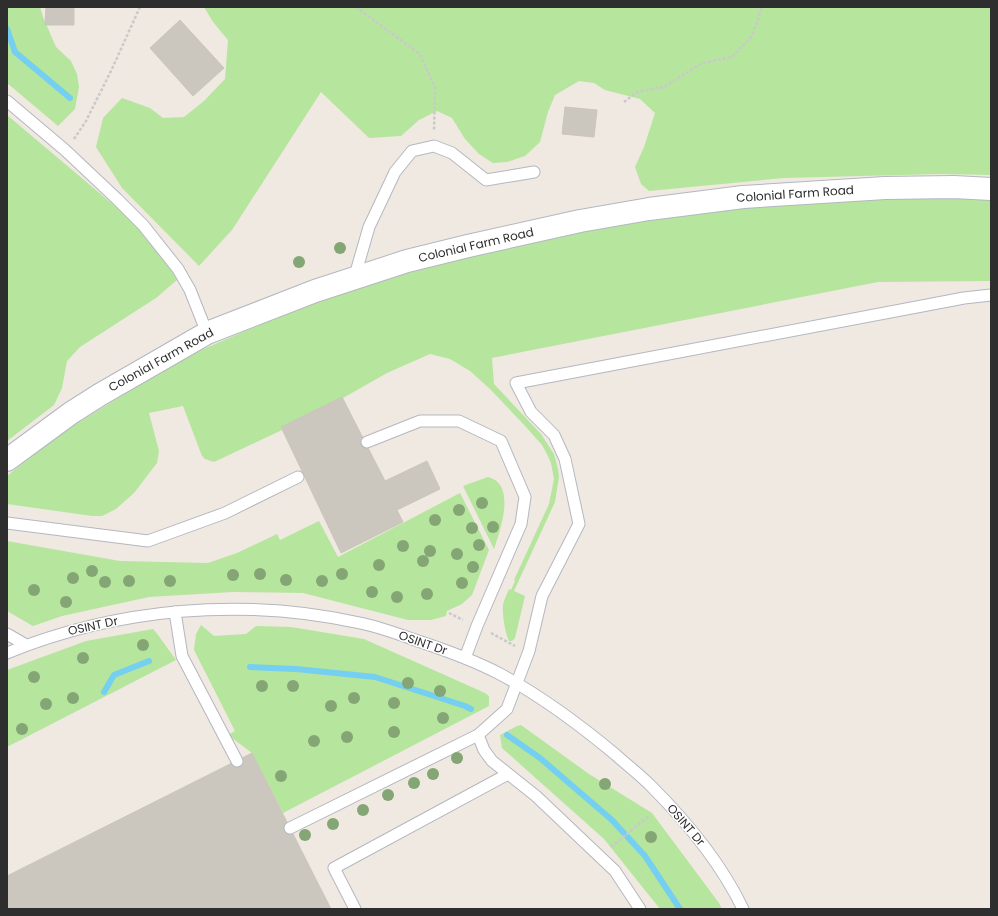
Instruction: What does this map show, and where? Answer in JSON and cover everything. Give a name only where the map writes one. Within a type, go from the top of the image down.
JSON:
[{"type":"street","name":"Colonial Farm Road","points":[[7,460],[71,413],[100,394],[207,333],[315,291],[407,262],[468,246],[580,221],[649,209],[759,196],[885,188],[991,188]]},
{"type":"lane","points":[[7,102],[65,150],[118,199],[143,225],[178,269],[190,290],[207,333]]},
{"type":"lane","points":[[354,279],[369,227],[395,172],[412,151],[434,146],[452,153],[486,180],[534,172]]},
{"type":"lane","points":[[290,828],[478,735],[507,709],[529,651],[542,596],[579,524],[565,459],[554,435],[531,412],[516,383],[964,298],[991,295]]},
{"type":"lane","points":[[367,442],[420,421],[460,420],[501,440],[525,497],[521,524],[477,626],[465,658]]},
{"type":"lane","points":[[7,523],[148,541],[225,513],[298,477]]},
{"type":"lane","name":"OSINT Dr","points":[[7,653],[54,635],[80,628],[156,613],[240,608],[274,610],[319,616],[360,623],[406,636],[480,664],[517,684],[546,702],[598,740],[651,785],[691,829],[722,872],[743,909]]},
{"type":"lane","points":[[175,612],[182,656],[236,761]]},
{"type":"lane","points":[[7,634],[26,646]]},
{"type":"lane","points":[[478,735],[484,750],[492,761],[536,796],[615,871],[640,909]]},
{"type":"lane","points":[[355,909],[334,868],[508,774]]},
{"type":"path","points":[[65,150],[76,137],[86,121],[140,7]]},
{"type":"path","points":[[356,7],[420,54],[435,88],[434,146]]},
{"type":"path","points":[[624,102],[637,92],[664,87],[702,63],[732,57],[752,36],[762,7]]},
{"type":"path","points":[[449,613],[465,621]]},
{"type":"path","points":[[490,633],[515,646]]},
{"type":"path","points":[[615,844],[650,816]]},
{"type":"green space","points":[[7,7],[40,7],[56,47],[71,61],[77,74],[79,87],[75,109],[58,126],[7,83]]},
{"type":"green space","points":[[204,7],[991,7],[991,175],[940,174],[784,178],[649,191],[641,184],[635,167],[644,147],[655,113],[640,99],[605,90],[594,83],[579,81],[555,95],[548,112],[540,142],[525,156],[507,162],[493,163],[479,154],[465,139],[452,118],[437,111],[419,120],[401,136],[369,138],[321,92],[232,230],[199,266],[122,188],[96,147],[103,118],[122,98],[150,108],[163,118],[184,117],[204,101],[225,79],[228,40],[213,22]]},
{"type":"green space","points":[[7,115],[135,223],[170,268],[177,280],[156,298],[80,347],[67,361],[62,388],[54,405],[7,441]]},
{"type":"green space","points":[[991,195],[991,281],[878,282],[492,358],[494,384],[541,434],[554,454],[559,477],[555,502],[514,591],[525,596],[515,638],[512,641],[509,641],[506,633],[503,618],[503,605],[549,504],[554,479],[551,463],[542,445],[490,389],[470,371],[450,359],[430,354],[387,373],[343,398],[342,397],[281,427],[282,430],[214,462],[205,459],[202,456],[183,406],[149,413],[159,451],[157,463],[134,493],[116,509],[102,516],[92,516],[7,504],[7,476],[60,434],[183,358],[316,300],[462,255],[578,231],[746,206],[873,199]]},
{"type":"green space","points":[[488,477],[497,481],[502,489],[504,498],[504,509],[500,531],[494,549],[463,486]]},
{"type":"green space","points":[[460,493],[489,550],[472,595],[462,604],[447,611],[446,616],[431,620],[408,620],[303,593],[232,592],[149,597],[62,616],[33,626],[7,611],[7,541],[120,561],[208,563],[237,553],[277,534],[280,540],[319,521],[338,557]]},
{"type":"green space","points":[[201,625],[214,636],[246,634],[256,626],[291,627],[364,639],[485,693],[489,696],[489,706],[283,813],[252,753],[228,735],[235,731],[194,650],[196,634]]},
{"type":"green space","points":[[153,629],[176,660],[7,747],[7,670],[86,641]]},
{"type":"green space","points":[[521,725],[589,774],[652,813],[722,909],[660,909],[604,839],[502,748],[500,735]]},
{"type":"building","points":[[46,7],[74,7],[74,25],[45,25]]},
{"type":"building","points":[[180,20],[224,68],[193,96],[150,48]]},
{"type":"building","points":[[565,107],[597,110],[594,137],[562,134]]},
{"type":"building","points":[[342,397],[385,481],[427,461],[440,489],[397,510],[403,522],[341,553],[281,427]]},
{"type":"building","points":[[252,753],[331,909],[7,909],[7,876]]},
{"type":"waterway","points":[[7,29],[15,52],[70,98]]},
{"type":"waterway","points":[[104,692],[114,675],[149,661]]},
{"type":"waterway","points":[[250,667],[296,669],[375,677],[471,709]]},
{"type":"waterway","points":[[507,735],[540,758],[612,820],[645,856],[680,909]]}]
